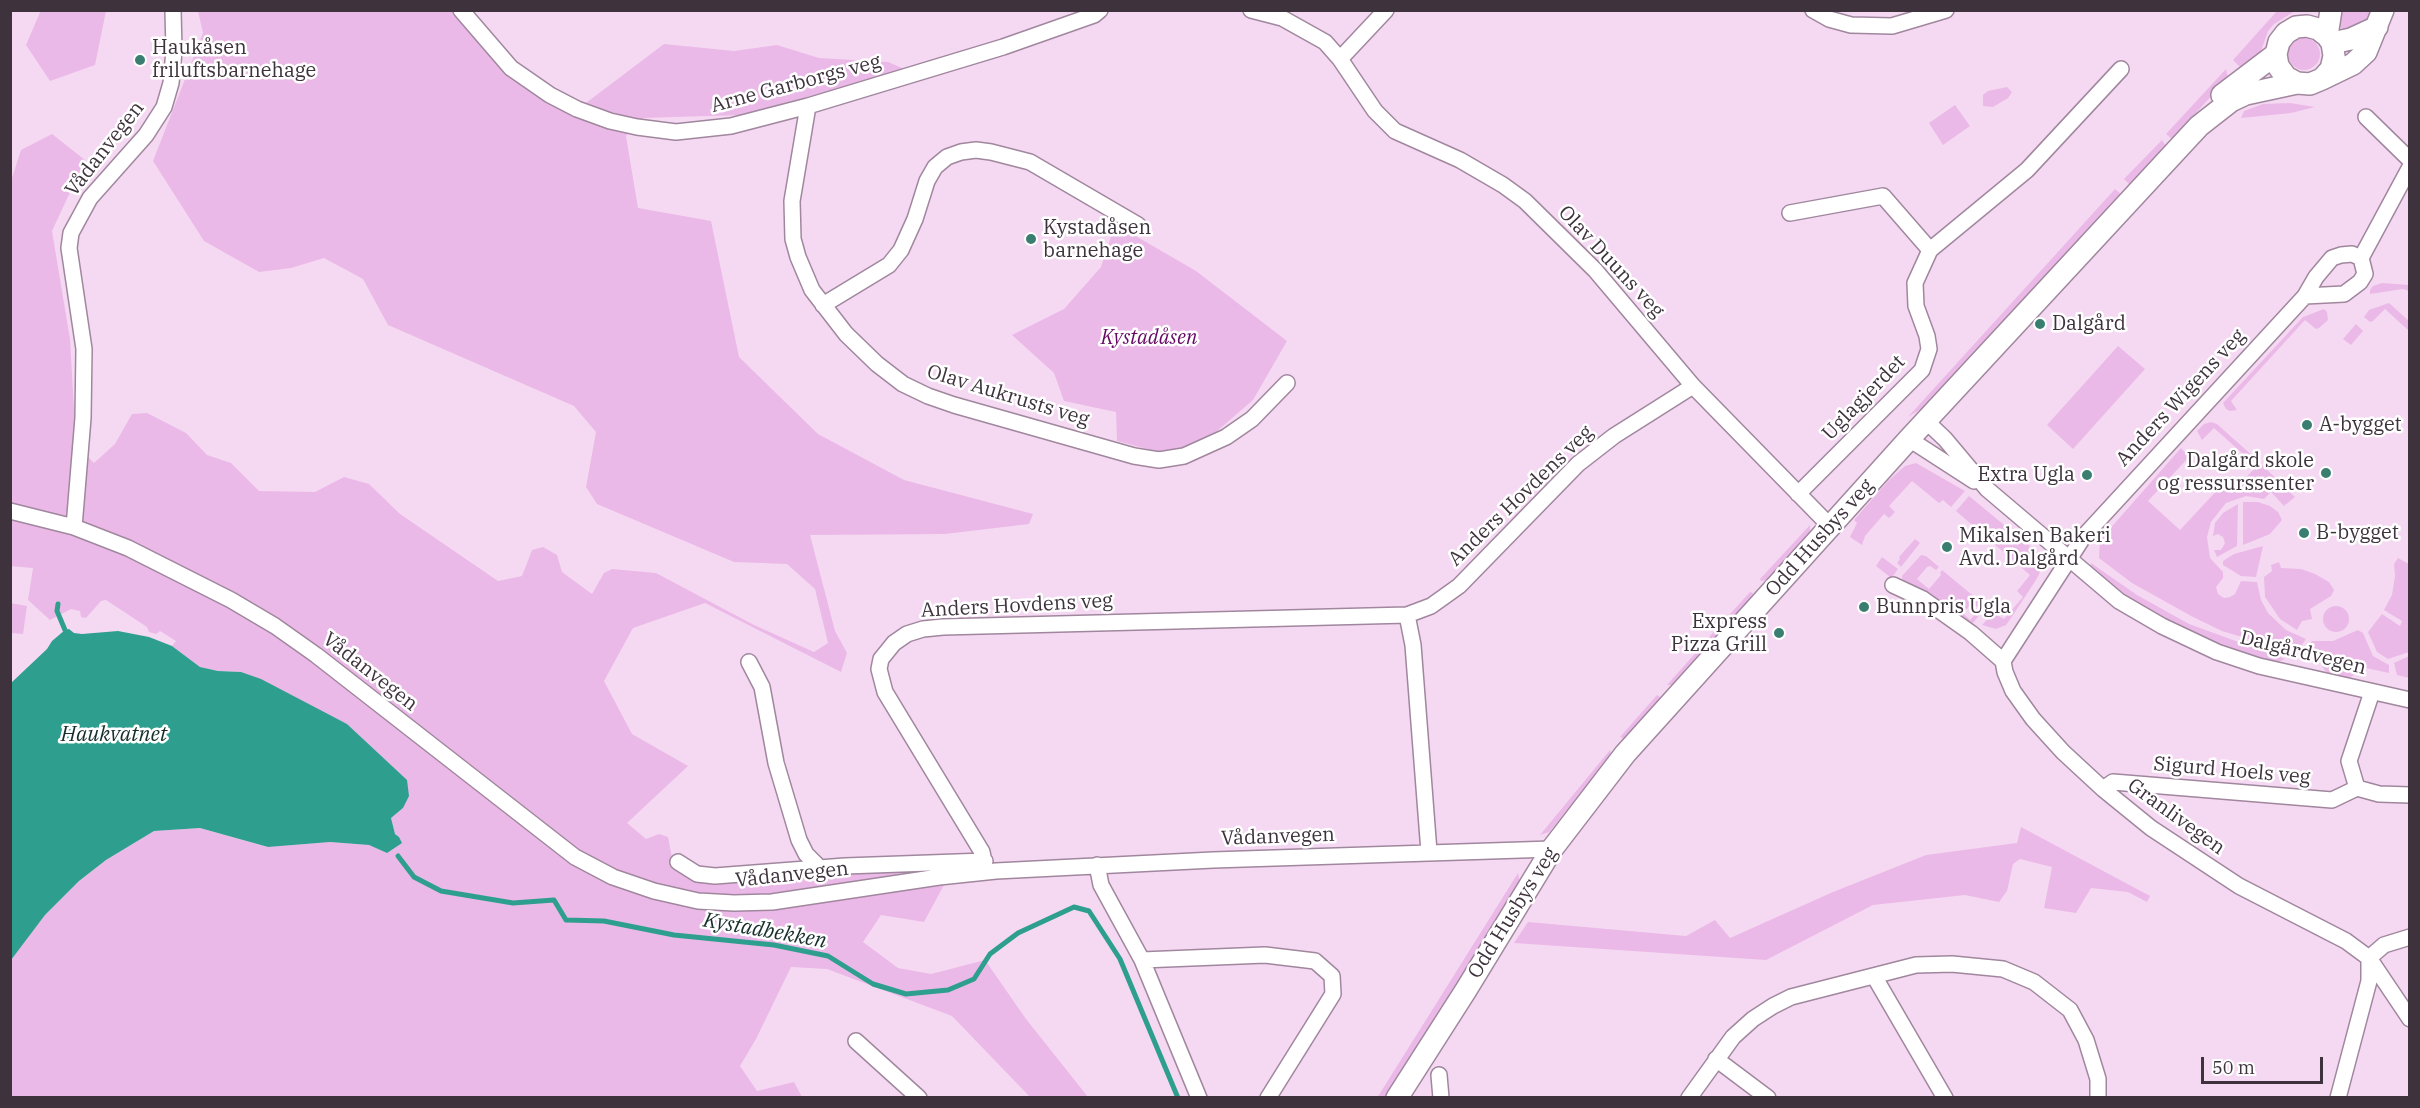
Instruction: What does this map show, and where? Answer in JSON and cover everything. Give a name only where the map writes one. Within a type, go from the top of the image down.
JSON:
[{"type":"street","name":"Vådanvegen","points":[[74,527],[83,418],[84,349],[69,248],[71,233],[90,198],[146,135],[164,107],[172,72],[173,10]]},
{"type":"street","name":"Arne Garborgs veg","points":[[461,10],[504,61],[524,78],[564,103],[610,121],[660,131],[730,126],[808,106],[1003,47],[1094,15],[1100,10]]},
{"type":"street","name":"Olav Duuns veg","points":[[1251,10],[1282,18],[1325,42],[1340,59],[1375,111],[1395,131],[1460,160],[1503,185],[1533,209],[1595,270],[1693,386],[1830,526]]},
{"type":"street","points":[[1340,59],[1386,10]]},
{"type":"street","points":[[1813,10],[1829,19],[1851,25],[1892,26],[1946,10]]},
{"type":"street","points":[[2322,79],[2331,69],[2334,56],[2329,40],[2331,10]]},
{"type":"street","points":[[2301,19],[2307,26],[2318,29],[2329,40],[2351,39],[2380,19],[2366,52],[2353,64],[2322,79],[2310,84],[2297,83],[2286,77],[2278,66],[2276,54],[2279,42],[2301,19]]},
{"type":"street","name":"Odd Husbys veg","points":[[2199,126],[2205,111],[2216,100],[2276,54]]},
{"type":"street","name":"Uglagjerdet","points":[[1798,494],[1922,370],[1929,349],[1927,336],[1916,306],[1915,283],[1930,250],[2027,170],[2121,69]]},
{"type":"street","name":"Odd Husbys veg","points":[[1397,1098],[1552,849],[1625,754],[1909,439],[2199,126],[2231,101],[2246,94],[2297,83]]},
{"type":"street","name":"Olav Aukrusts veg","points":[[808,106],[792,201],[793,239],[806,277],[823,305],[846,334],[877,364],[903,384],[928,396],[1134,456],[1159,460],[1184,456],[1226,437],[1252,418],[1287,383]]},
{"type":"street","points":[[2366,117],[2409,160]]},
{"type":"street","points":[[823,305],[889,265],[901,250],[915,219],[927,181],[935,167],[947,157],[961,152],[976,150],[991,152],[1030,162],[1138,225]]},
{"type":"street","points":[[2305,296],[2344,294],[2352,290],[2365,274],[2361,258],[2409,167]]},
{"type":"street","points":[[1790,213],[1883,196],[1930,250]]},
{"type":"street","name":"Anders Wigens veg","points":[[2068,558],[2084,536],[2157,455],[2305,296],[2316,277],[2332,258],[2352,254],[2361,258]]},
{"type":"street","name":"Anders Hovdens veg","points":[[985,866],[982,852],[885,692],[879,669],[881,659],[894,643],[907,634],[923,629],[943,627],[1407,615],[1431,606],[1459,586],[1578,464],[1605,443],[1693,386]]},
{"type":"street","name":"Dalgårdvegen","points":[[1926,421],[1945,439],[1987,489]]},
{"type":"street","name":"Dalgårdvegen","points":[[1909,439],[1987,489],[2119,601],[2162,626],[2217,652],[2259,666],[2409,700]]},
{"type":"street","name":"Vådanvegen","points":[[10,511],[74,527],[128,548],[231,600],[275,626],[575,857],[614,877],[654,891],[698,901],[772,902],[985,866]]},
{"type":"street","points":[[1893,585],[1923,599],[1971,633],[2003,661],[2068,558]]},
{"type":"street","points":[[1407,615],[1413,645],[1429,852]]},
{"type":"street","name":"Granlivegen","points":[[2003,661],[2013,691],[2033,719],[2063,752],[2103,789],[2151,828],[2239,886],[2346,941],[2369,958],[2409,1019]]},
{"type":"street","name":"Vådanvegen","points":[[749,662],[762,687],[776,763],[799,840],[806,854],[819,867]]},
{"type":"street","points":[[2373,692],[2349,761],[2357,788],[2379,794],[2409,795]]},
{"type":"street","name":"Sigurd Hoels veg","points":[[2103,789],[2113,782],[2332,800],[2357,788]]},
{"type":"street","name":"Vådanvegen","points":[[678,862],[697,874],[715,876],[819,867],[1097,865],[1552,849]]},
{"type":"street","points":[[1097,865],[1101,885],[1142,960],[1199,1098]]},
{"type":"street","points":[[2338,1098],[2369,981],[2369,958],[2384,945],[2409,937]]},
{"type":"street","points":[[1142,960],[1265,955],[1315,962],[1332,976],[1333,994],[1268,1098]]},
{"type":"street","points":[[1689,1098],[1739,1031],[1773,1006],[1791,997],[1916,965],[1952,964],[2003,969],[2034,982],[2070,1010],[2086,1040],[2098,1079],[2098,1098]]},
{"type":"street","points":[[1874,976],[1945,1098]]},
{"type":"street","points":[[856,1041],[919,1098]]},
{"type":"street","points":[[1716,1059],[1768,1098]]},
{"type":"street","points":[[1439,1075],[1441,1098]]},
{"type":"green space","points":[[41,10],[106,11],[95,65],[50,81],[26,45]]},
{"type":"green space","points":[[198,11],[454,11],[504,73],[570,115],[664,44],[734,51],[777,45],[819,58],[888,62],[907,70],[741,115],[643,118],[626,136],[638,208],[711,221],[739,357],[818,434],[904,480],[1033,514],[1029,524],[945,534],[810,535],[835,631],[847,653],[841,672],[705,603],[633,628],[604,681],[632,734],[688,766],[627,823],[646,839],[659,834],[668,837],[672,858],[704,881],[948,865],[944,885],[924,922],[881,915],[863,942],[898,968],[931,974],[985,960],[1026,1019],[1088,1097],[1030,1097],[952,1016],[827,969],[791,967],[756,1039],[740,1066],[757,1091],[794,1082],[802,1097],[11,1097],[10,960],[45,915],[79,881],[106,860],[154,831],[200,828],[267,847],[330,842],[369,845],[387,853],[399,837],[395,834],[391,818],[403,808],[407,781],[347,724],[241,672],[200,667],[172,646],[176,641],[160,631],[156,634],[149,632],[147,627],[106,600],[101,601],[86,618],[81,617],[80,611],[71,609],[50,620],[28,600],[33,568],[10,566],[10,184],[21,150],[52,134],[85,160],[52,231],[70,339],[76,445],[94,463],[115,444],[132,414],[147,413],[186,433],[207,455],[231,463],[259,491],[315,492],[344,477],[369,484],[400,514],[498,581],[522,576],[532,550],[543,547],[557,555],[562,572],[592,594],[604,573],[612,569],[656,573],[754,625],[814,652],[828,643],[815,589],[787,564],[734,562],[597,504],[586,487],[596,432],[574,406],[388,325],[363,279],[324,258],[291,268],[259,272],[204,241],[153,161],[203,33]]},
{"type":"green space","points":[[2277,11],[2295,11],[2274,24],[2268,31],[2259,57],[2244,68],[2239,66],[2233,60]]},
{"type":"green space","points":[[2338,11],[2374,11],[2359,28],[2344,30],[2338,25]]},
{"type":"green space","points":[[2304,38],[2315,43],[2320,54],[2315,65],[2304,70],[2293,65],[2288,54],[2293,43]]},
{"type":"green space","points":[[2226,69],[2228,78],[2172,139],[2166,134]]},
{"type":"green space","points":[[2007,87],[2012,92],[2008,98],[1993,107],[1983,106],[1983,95],[1988,91]]},
{"type":"green space","points":[[2290,103],[2315,107],[2291,113],[2241,118],[2244,111],[2263,104]]},
{"type":"green space","points":[[1955,105],[1970,126],[1943,145],[1929,123]]},
{"type":"green space","points":[[2162,140],[2166,146],[2130,185],[2124,179]]},
{"type":"green space","points":[[2115,189],[2122,195],[1929,404],[1908,417]]},
{"type":"green space","name":"Kystadåsen","points":[[1115,224],[1196,271],[1287,341],[1253,400],[1202,444],[1159,452],[1117,441],[1116,412],[1064,401],[1054,373],[1012,335],[1064,309],[1101,267]]},
{"type":"green space","points":[[2382,283],[2409,285],[2409,291],[2403,289],[2370,294],[2373,286]]},
{"type":"green space","points":[[2389,303],[2409,321],[2409,331],[2385,309],[2373,321],[2370,322],[2364,317],[2369,310]]},
{"type":"green space","points":[[2324,309],[2328,320],[2316,329],[2305,320],[2231,401],[2237,410],[2226,409],[2223,403],[2303,317]]},
{"type":"green space","points":[[2356,324],[2363,331],[2351,345],[2343,339]]},
{"type":"green space","points":[[2118,346],[2145,369],[2073,449],[2047,425]]},
{"type":"green space","points":[[2211,422],[2217,424],[2255,458],[2252,462],[2214,428],[2202,440],[2197,431],[2204,424]]},
{"type":"green space","points":[[2181,448],[2189,457],[2148,501],[2180,530],[2222,485],[2231,493],[2260,463],[2295,497],[2284,506],[2271,492],[2264,499],[2246,496],[2226,503],[2211,522],[2207,537],[2210,558],[2223,572],[2223,578],[2216,587],[2218,594],[2224,598],[2230,597],[2235,594],[2241,581],[2257,582],[2261,600],[2268,613],[2286,630],[2306,639],[2296,653],[2222,631],[2132,583],[2099,558],[2100,540]]},
{"type":"green space","points":[[1916,463],[1965,491],[1951,507],[1943,500],[1939,503],[1912,481],[1889,506],[1895,512],[1889,518],[1884,514],[1865,536],[1862,545],[1850,537],[1857,523],[1854,520],[1889,480],[1905,466]]},
{"type":"green space","points":[[1969,496],[2037,552],[2042,562],[2042,568],[2036,580],[2011,618],[2006,625],[1996,629],[1982,625],[1993,613],[2004,619],[2023,597],[2017,591],[2030,575],[1956,511]]},
{"type":"green space","points":[[2243,502],[2258,502],[2270,506],[2278,512],[2282,520],[2270,534],[2243,545]]},
{"type":"green space","points":[[2238,504],[2237,546],[2217,557],[2214,550],[2221,550],[2225,543],[2223,537],[2218,534],[2213,536],[2215,523],[2223,513]]},
{"type":"green space","points":[[1810,525],[1810,534],[1768,580],[1761,581],[1760,579]]},
{"type":"green space","points":[[1915,539],[1920,543],[1901,567],[1897,563],[1899,557]]},
{"type":"green space","points":[[2263,546],[2256,577],[2241,576],[2223,565],[2223,561],[2234,554]]},
{"type":"green space","points":[[1921,555],[1926,556],[1939,567],[1936,570],[1930,566],[1927,567],[1917,579],[1929,589],[1941,575],[1942,570],[1983,604],[1983,611],[1972,603],[1963,613],[1970,620],[1977,612],[1980,614],[1974,622],[1970,624],[1902,579],[1902,576]]},
{"type":"green space","points":[[1882,557],[1898,569],[1893,576],[1890,577],[1876,566]]},
{"type":"green space","points":[[2398,558],[2409,564],[2409,652],[2388,659],[2377,652],[2368,632],[2382,614],[2400,626],[2402,621],[2384,610],[2392,595],[2394,564]]},
{"type":"green space","points":[[2279,562],[2281,568],[2301,569],[2315,574],[2329,582],[2334,590],[2331,596],[2310,609],[2312,619],[2302,621],[2297,630],[2280,619],[2265,597],[2264,577],[2272,571],[2271,565]]},
{"type":"green space","points":[[2091,563],[2137,595],[2189,624],[2285,659],[2276,663],[2253,657],[2176,626],[2128,600],[2091,569]]},
{"type":"green space","points":[[1750,592],[1753,593],[1749,601],[1716,638],[1711,640],[1709,637]]},
{"type":"green space","points":[[10,603],[27,606],[23,634],[11,633]]},
{"type":"green space","points":[[2336,606],[2345,610],[2349,619],[2345,628],[2336,632],[2327,628],[2323,619],[2327,610]]},
{"type":"green space","points":[[2358,630],[2363,633],[2373,656],[2389,665],[2389,673],[2302,654],[2312,641],[2333,641]]},
{"type":"green space","points":[[1699,649],[1702,649],[1702,653],[1673,685],[1667,685]]},
{"type":"green space","points":[[2409,656],[2409,678],[2397,675],[2394,663]]},
{"type":"green space","points":[[2322,666],[2355,673],[2347,679],[2328,675]]},
{"type":"green space","points":[[1657,695],[1662,698],[1625,739],[1620,737]]},
{"type":"green space","points":[[1610,750],[1611,756],[1555,825],[1549,832],[1540,835]]},
{"type":"green space","points":[[2021,827],[2150,896],[2147,902],[2128,892],[2091,888],[2076,913],[2044,908],[2052,867],[2020,859],[2013,864],[2007,891],[1999,902],[1965,895],[1873,905],[1766,960],[1514,943],[1528,922],[1686,936],[1715,920],[1730,938],[1833,892],[1926,855],[2017,843]]},
{"type":"green space","points":[[1518,873],[1520,883],[1466,970],[1385,1097],[1377,1098]]},
{"type":"water","name":"Haukvatnet","points":[[69,629],[74,633],[82,634],[118,631],[149,637],[172,646],[200,667],[241,672],[261,679],[347,724],[407,780],[409,796],[403,808],[391,818],[395,834],[402,843],[387,853],[369,845],[330,842],[268,847],[200,828],[154,831],[106,860],[79,881],[45,915],[11,960],[11,683],[47,649],[52,641]]},
{"type":"waterway","points":[[58,604],[57,611],[65,630]]},
{"type":"waterway","name":"Kystadbekken","points":[[398,856],[414,877],[441,891],[513,903],[554,900],[566,920],[604,921],[674,935],[774,945],[828,956],[873,984],[906,994],[948,990],[974,979],[990,954],[1018,933],[1074,907],[1089,911],[1120,959],[1178,1098]]},
{"type":"place","name":"Haukåsen friluftsbarnehage","points":[[140,60]]},
{"type":"place","name":"Kystadåsen barnehage","points":[[1031,239]]},
{"type":"place","name":"Dalgård","points":[[2040,324]]},
{"type":"place","name":"A-bygget","points":[[2307,425]]},
{"type":"place","name":"Dalgård skole og ressurssenter","points":[[2326,473]]},
{"type":"place","name":"Extra Ugla","points":[[2087,475]]},
{"type":"place","name":"B-bygget","points":[[2304,533]]},
{"type":"place","name":"Mikalsen Bakeri Avd. Dalgård","points":[[1947,547]]},
{"type":"place","name":"Bunnpris Ugla","points":[[1864,607]]},
{"type":"place","name":"Express Pizza Grill","points":[[1779,633]]}]
